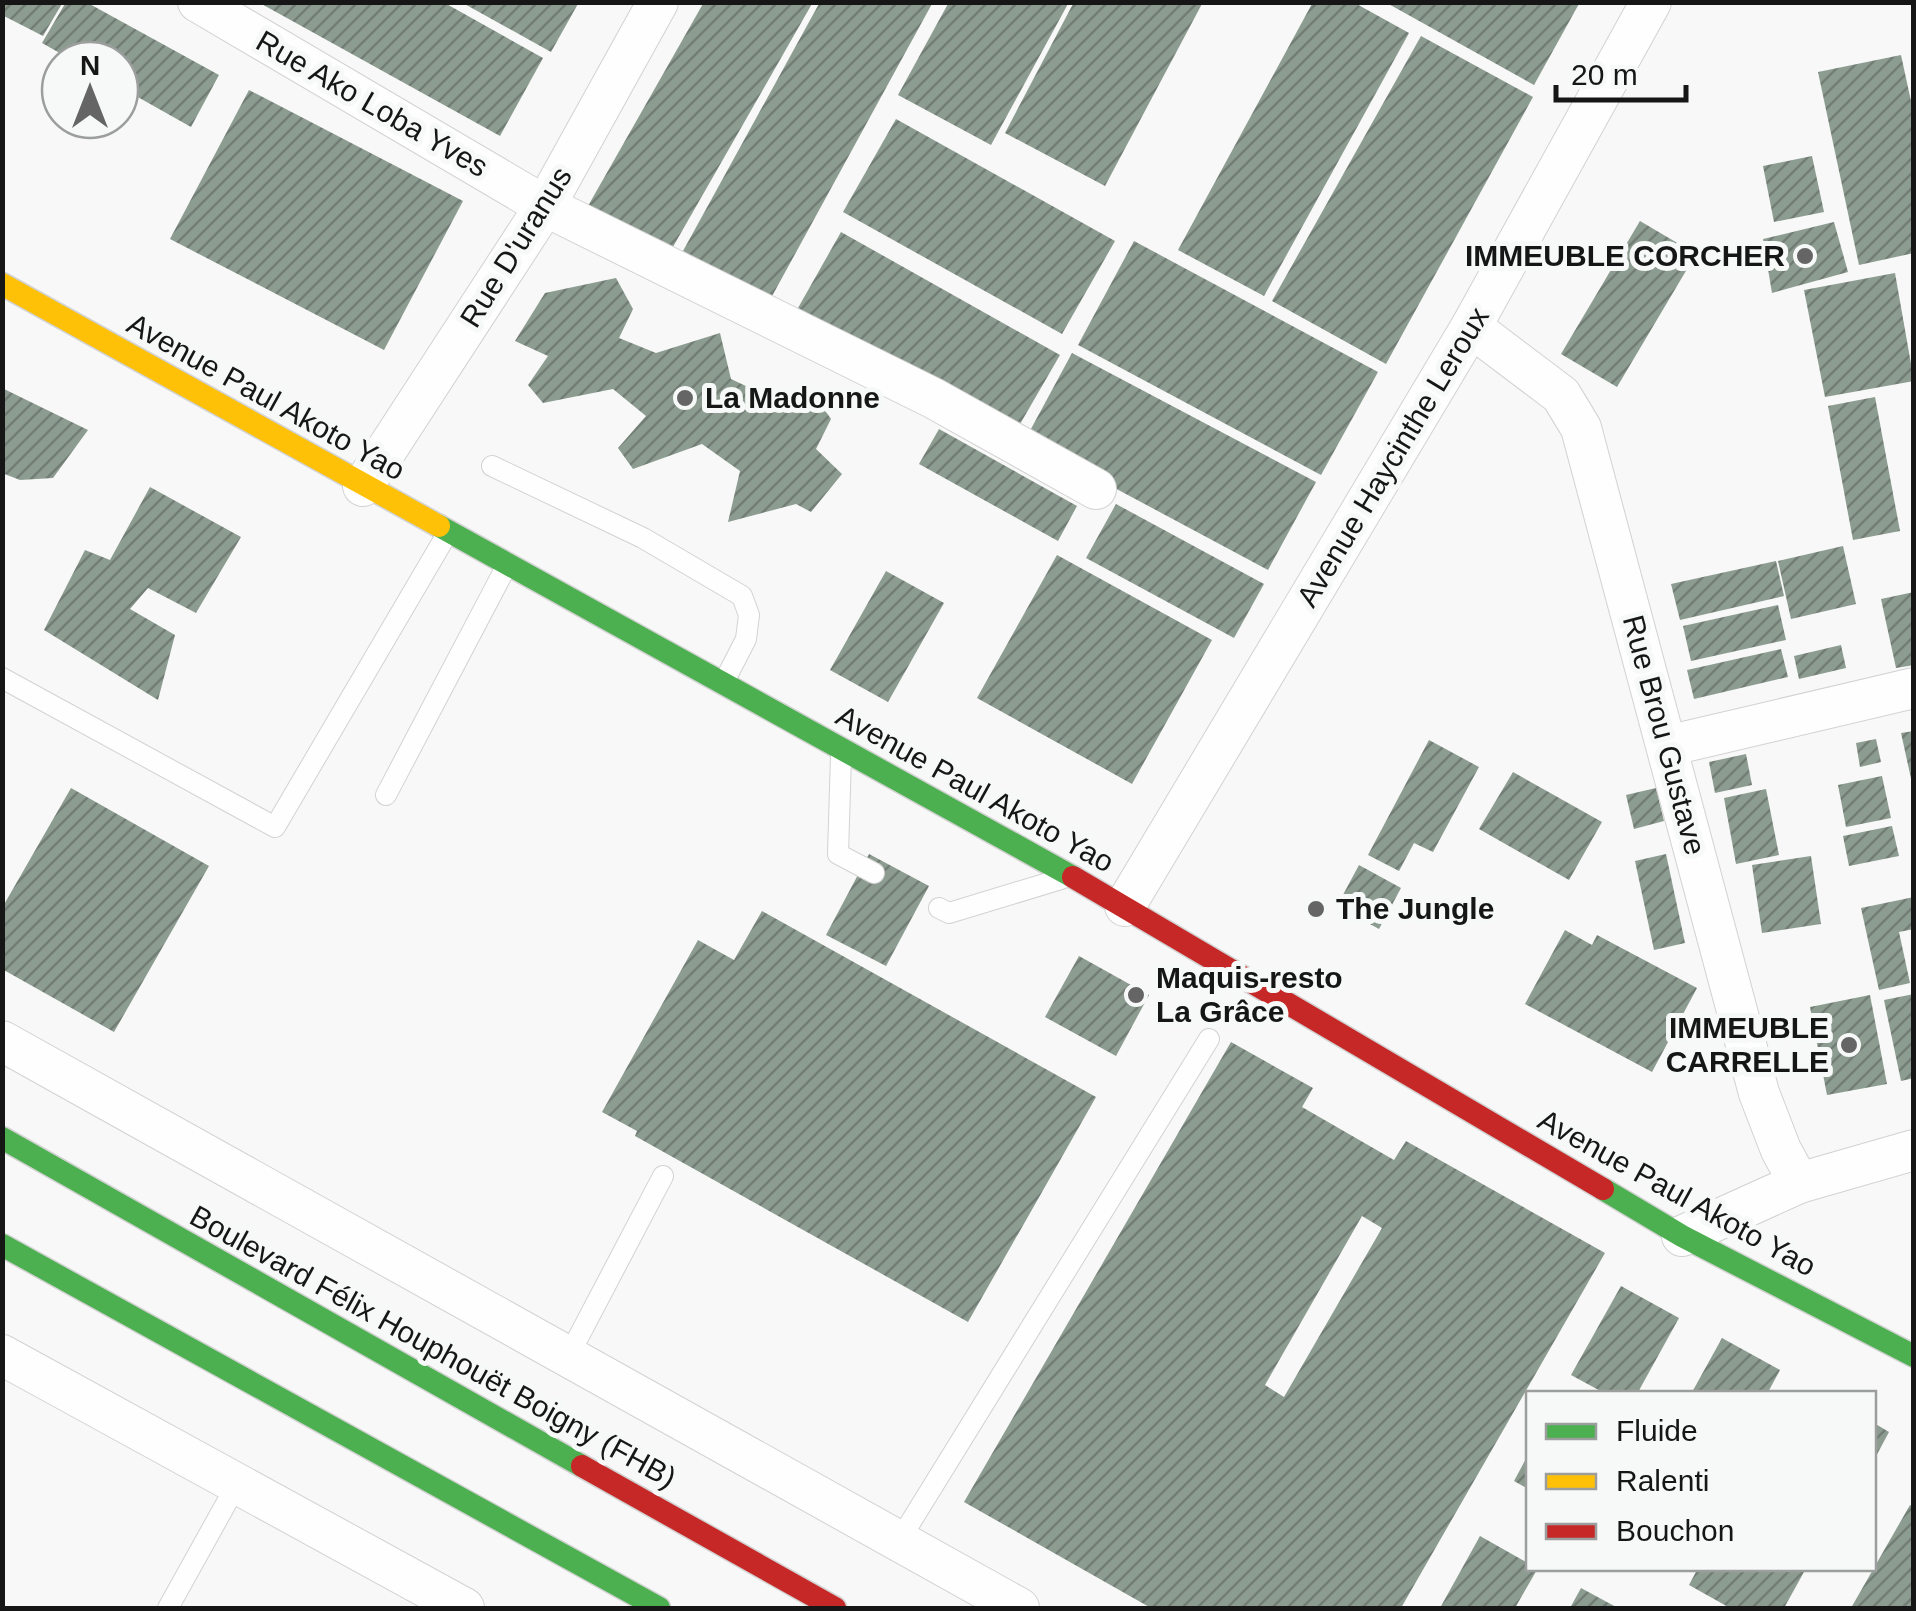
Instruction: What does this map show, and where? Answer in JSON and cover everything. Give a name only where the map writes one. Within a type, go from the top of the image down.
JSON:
[{"type":"main road","name":"Avenue Paul Akoto Yao","points":[[2,284],[1125,906],[1682,1236],[1914,1356]]},
{"type":"main road","name":"Boulevard Félix Houphouët Boigny (FHB)","points":[[2,1138],[835,1608]]},
{"type":"main road","points":[[2,1245],[658,1608]]},
{"type":"street","name":"Rue Ako Loba Yves","points":[[198,2],[545,206],[934,398],[1096,488]]},
{"type":"street","name":"Rue D'uranus","points":[[363,486],[545,206],[658,2]]},
{"type":"street","name":"Avenue Haycinthe Leroux","points":[[1125,906],[1472,327],[1652,2]]},
{"type":"street","name":"Rue Brou Gustave","points":[[1472,327],[1561,395],[1582,428],[1758,1093],[1798,1184]]},
{"type":"street","points":[[1667,746],[1914,688]]},
{"type":"street","points":[[2,1041],[1018,1608]]},
{"type":"street","points":[[1682,1236],[1798,1184],[1914,1150]]},
{"type":"street","points":[[2,1355],[464,1608]]},
{"type":"lane","points":[[492,466],[644,538],[742,596],[749,616],[746,639],[724,684]]},
{"type":"lane","points":[[2,678],[275,827],[448,532]]},
{"type":"lane","points":[[386,795],[508,564]]},
{"type":"lane","points":[[841,750],[838,854],[874,873]]},
{"type":"lane","points":[[939,908],[949,913],[1071,876]]},
{"type":"lane","points":[[899,1540],[1209,1039]]},
{"type":"lane","points":[[568,1357],[663,1176]]},
{"type":"lane","points":[[168,1608],[237,1484]]},
{"type":"building","points":[[2,2],[63,2],[43,36],[2,15]]},
{"type":"building","points":[[66,2],[86,2],[219,75],[191,127],[140,98],[140,40],[44,40]]},
{"type":"building","points":[[258,2],[443,2],[543,58],[500,136]]},
{"type":"building","points":[[461,2],[579,2],[551,52]]},
{"type":"building","points":[[704,2],[813,2],[670,252],[588,206]]},
{"type":"building","points":[[820,2],[933,2],[771,298],[683,251]]},
{"type":"building","points":[[949,2],[1069,2],[991,145],[898,95]]},
{"type":"building","points":[[1074,2],[1203,2],[1105,186],[1005,133]]},
{"type":"building","points":[[1313,2],[1353,2],[1409,33],[1264,296],[1178,250]]},
{"type":"building","points":[[1385,2],[1580,2],[1534,85]]},
{"type":"building","points":[[1421,36],[1533,97],[1386,364],[1272,301]]},
{"type":"building","points":[[1901,55],[1914,115],[1914,253],[1859,265],[1818,72]]},
{"type":"building","points":[[249,90],[463,201],[384,350],[170,239]]},
{"type":"building","points":[[896,119],[1115,241],[1062,334],[843,212]]},
{"type":"building","points":[[1812,156],[1824,212],[1774,222],[1763,166]]},
{"type":"building","points":[[1640,221],[1696,254],[1617,387],[1561,354]]},
{"type":"building","name":"IMMEUBLE CORCHER","points":[[1834,222],[1848,272],[1772,293],[1763,239]]},
{"type":"building","points":[[841,232],[1060,355],[1016,431],[798,308]]},
{"type":"building","points":[[1134,241],[1378,372],[1321,475],[1078,345]]},
{"type":"building","points":[[1895,273],[1914,381],[1825,397],[1804,290]]},
{"type":"building","name":"La Madonne","points":[[616,278],[633,309],[619,338],[656,353],[720,333],[731,379],[748,387],[745,410],[813,393],[831,419],[816,449],[842,474],[811,512],[796,504],[728,522],[740,471],[702,444],[633,469],[618,448],[646,416],[613,389],[543,403],[528,385],[548,356],[515,341],[545,293]]},
{"type":"building","points":[[1072,353],[1316,482],[1268,570],[1025,440]]},
{"type":"building","points":[[2,388],[88,430],[53,478],[20,480],[2,473]]},
{"type":"building","points":[[1875,397],[1900,531],[1853,540],[1828,406]]},
{"type":"building","points":[[939,429],[1077,506],[1058,541],[919,464]]},
{"type":"building","points":[[150,487],[241,537],[196,613],[148,588],[130,609],[175,635],[158,700],[44,630],[85,550],[110,560]]},
{"type":"building","points":[[1116,504],[1264,584],[1234,638],[1086,558]]},
{"type":"building","points":[[1843,546],[1856,604],[1791,619],[1778,561]]},
{"type":"building","points":[[1057,555],[1212,640],[1132,784],[977,698]]},
{"type":"building","points":[[1776,561],[1784,596],[1680,620],[1671,584]]},
{"type":"building","points":[[886,571],[944,603],[888,702],[830,670]]},
{"type":"building","points":[[1914,592],[1914,665],[1896,668],[1881,599]]},
{"type":"building","points":[[1778,605],[1786,640],[1691,661],[1683,626]]},
{"type":"building","points":[[1841,645],[1846,668],[1799,679],[1794,656]]},
{"type":"building","points":[[1781,649],[1788,677],[1694,699],[1687,670]]},
{"type":"building","points":[[1914,731],[1914,783],[1912,783],[1901,733]]},
{"type":"building","points":[[1876,739],[1881,762],[1860,767],[1856,743]]},
{"type":"building","points":[[1429,740],[1479,767],[1433,852],[1414,843],[1399,871],[1368,855]]},
{"type":"building","points":[[1746,754],[1752,785],[1715,793],[1709,762]]},
{"type":"building","points":[[1513,772],[1602,822],[1569,880],[1479,829]]},
{"type":"building","points":[[1882,776],[1891,818],[1846,827],[1838,785]]},
{"type":"building","points":[[71,788],[209,866],[114,1032],[2,969],[2,908]]},
{"type":"building","points":[[1656,788],[1664,821],[1634,829],[1626,795]]},
{"type":"building","points":[[1766,789],[1779,855],[1736,864],[1724,798]]},
{"type":"building","points":[[1892,826],[1899,856],[1849,866],[1843,836]]},
{"type":"building","points":[[869,854],[929,886],[886,966],[826,935]]},
{"type":"building","points":[[1666,854],[1685,943],[1654,950],[1635,861]]},
{"type":"building","points":[[1811,856],[1821,924],[1762,933],[1752,865]]},
{"type":"building","points":[[1359,865],[1401,888],[1379,929],[1337,906]]},
{"type":"building","points":[[1914,897],[1914,929],[1899,932],[1910,983],[1879,990],[1861,908]]},
{"type":"building","points":[[762,911],[1096,1097],[968,1322],[635,1136],[637,1131],[602,1112],[698,940],[734,960]]},
{"type":"building","points":[[1565,930],[1592,945],[1597,935],[1697,988],[1652,1072],[1525,1004]]},
{"type":"building","points":[[1079,956],[1149,995],[1116,1056],[1045,1017]]},
{"type":"building","points":[[1914,994],[1914,1078],[1901,1081],[1884,1000]]},
{"type":"building","name":"IMMEUBLE CARRELLE","points":[[1870,995],[1887,1084],[1827,1095],[1810,1007]]},
{"type":"building","points":[[1231,1042],[1313,1088],[1302,1107],[1394,1160],[1406,1141],[1605,1253],[1401,1608],[1151,1608],[964,1502]],"holes":[[[1362,1216],[1382,1228],[1284,1397],[1265,1385]]]},
{"type":"building","points":[[1621,1286],[1679,1318],[1639,1391],[1600,1391],[1571,1375]]},
{"type":"building","points":[[1722,1338],[1780,1370],[1769,1391],[1693,1391]]},
{"type":"building","points":[[1876,1424],[1889,1432],[1876,1456]]},
{"type":"building","points":[[1526,1459],[1526,1488],[1514,1481]]},
{"type":"building","points":[[1910,1505],[1914,1507],[1914,1608],[1851,1608],[1872,1571],[1876,1571],[1876,1564]]},
{"type":"building","points":[[1480,1536],[1526,1562],[1526,1571],[1536,1571],[1515,1608],[1440,1608]]},
{"type":"building","points":[[1696,1571],[1804,1572],[1784,1608],[1730,1608],[1689,1585]]},
{"type":"building","points":[[1581,1588],[1618,1608],[1570,1608]]},
{"type":"traffic: fast","points":[[439,526],[1073,877]]},
{"type":"traffic: fast","points":[[2,1138],[582,1466]]},
{"type":"traffic: fast","points":[[1603,1189],[1682,1236],[1914,1356]]},
{"type":"traffic: fast","points":[[2,1245],[659,1608]]},
{"type":"traffic: slow","points":[[2,284],[439,526]]},
{"type":"traffic: jam","points":[[1073,877],[1603,1189]]},
{"type":"traffic: jam","points":[[582,1466],[835,1608]]},
{"type":"place","name":"IMMEUBLE CORCHER","points":[[1805,256]]},
{"type":"place","name":"La Madonne","points":[[685,398]]},
{"type":"place","name":"The Jungle","points":[[1316,909]]},
{"type":"place","name":"Maquis-resto La Grâce","points":[[1136,995]]},
{"type":"place","name":"IMMEUBLE CARRELLE","points":[[1849,1045]]}]
